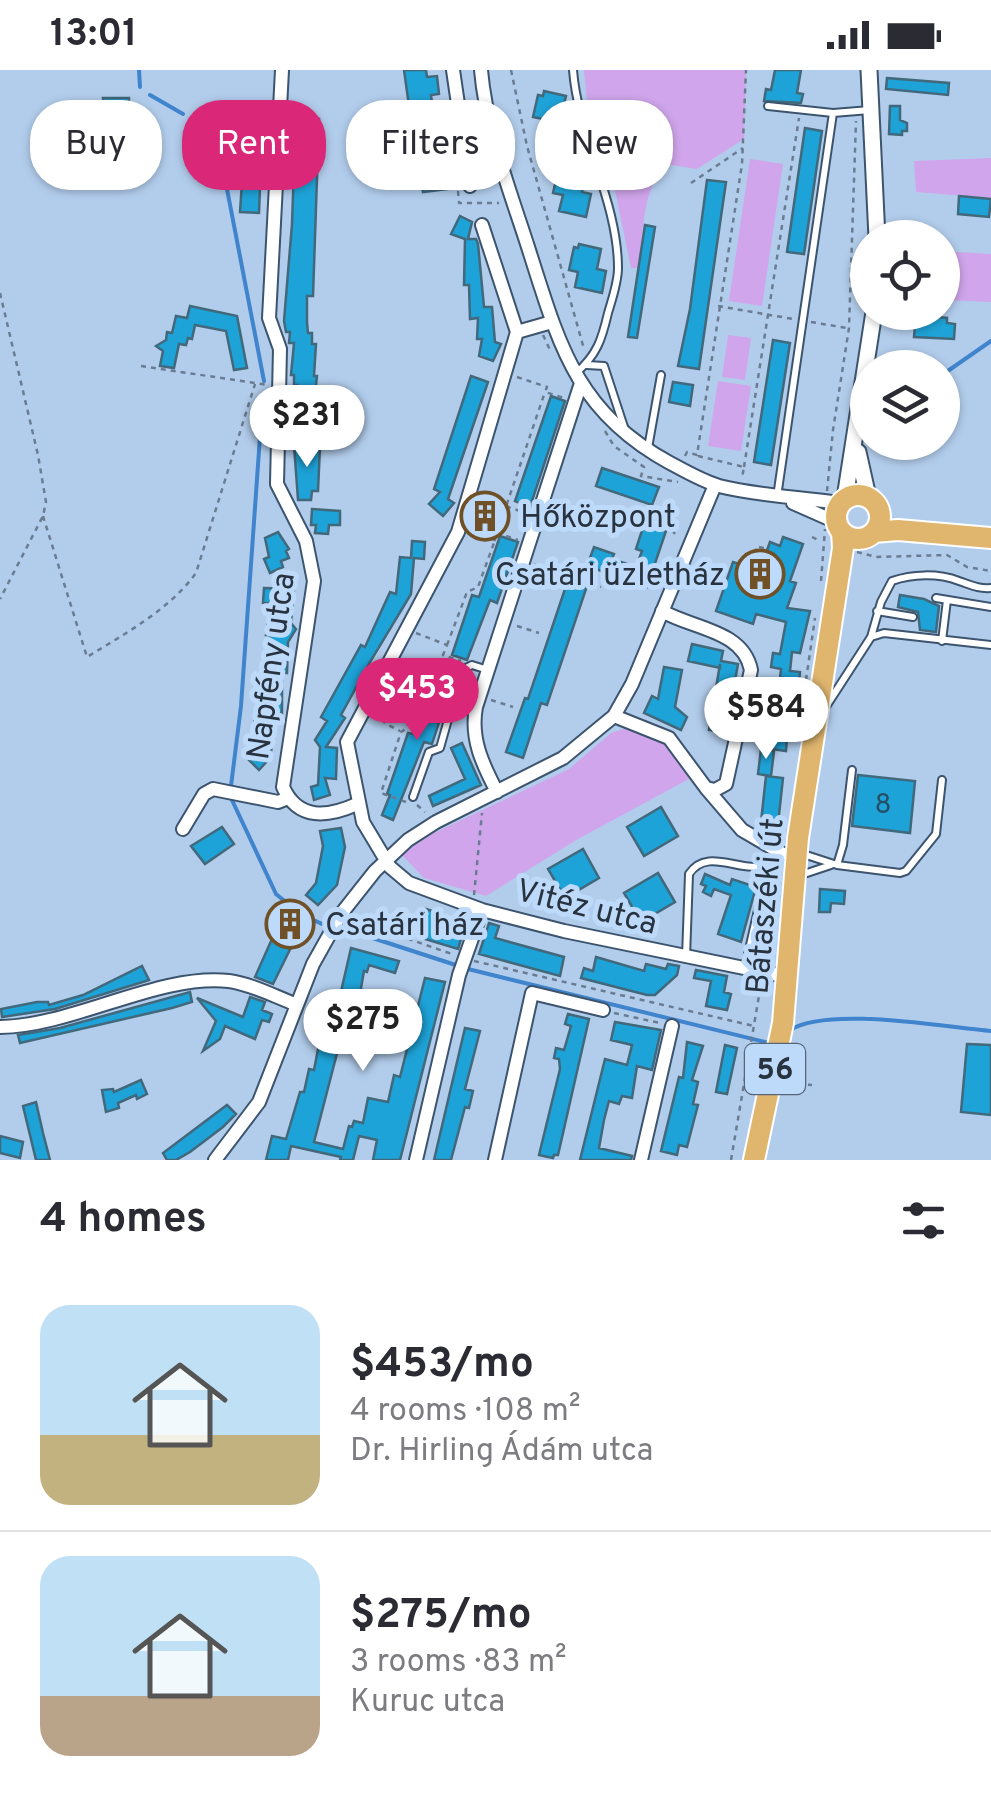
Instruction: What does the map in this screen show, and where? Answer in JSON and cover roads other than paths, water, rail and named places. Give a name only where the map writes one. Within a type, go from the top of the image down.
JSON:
[{"type":"main road","points":[[934,532],[899,519],[856,494],[844,526],[991,538]]},
{"type":"main road","name":"56","points":[[844,526],[880,519],[873,501]]},
{"type":"main road","name":"Bátaszéki út","points":[[754,1160],[772,1083],[788,977],[794,879],[790,853],[814,726],[825,594],[844,526]]},
{"type":"street","name":"Napfény utca","points":[[282,70],[269,318],[280,348],[276,484],[306,540],[314,581],[283,787],[288,798],[304,812],[320,815],[357,804]]},
{"type":"street","points":[[453,70],[456,100]]},
{"type":"street","points":[[481,70],[498,149],[552,322],[627,437],[715,485],[776,497],[844,526],[856,460]]},
{"type":"street","points":[[869,70],[864,110],[875,220]]},
{"type":"street","points":[[386,860],[357,804],[347,742],[458,532],[517,332],[482,226]]},
{"type":"street","points":[[517,332],[552,322]]},
{"type":"street","points":[[498,792],[482,762],[474,722],[583,371]]},
{"type":"street","points":[[867,460],[873,501]]},
{"type":"street","points":[[214,1160],[259,1102],[295,1004],[341,914],[386,860],[436,822],[563,758],[614,716],[632,684],[715,485]]},
{"type":"street","points":[[662,611],[739,643],[748,656],[751,670],[730,774],[722,787],[706,788]]},
{"type":"street","points":[[614,716],[668,738],[742,830],[790,853]]},
{"type":"street","name":"Napfény utca","points":[[183,828],[204,794],[213,788],[278,802],[288,798]]},
{"type":"street","name":"Vitéz utca","points":[[386,860],[409,883],[478,908],[686,958],[788,977]]},
{"type":"street","points":[[416,1160],[478,908]]},
{"type":"street","points":[[0,1027],[70,1015],[154,990],[204,982],[228,981],[295,1004]]},
{"type":"street","points":[[495,1160],[532,993],[602,1010]]},
{"type":"street","points":[[641,1160],[672,1026]]},
{"type":"lane","points":[[572,70],[618,266],[602,341],[583,371]]},
{"type":"lane","points":[[768,106],[833,113],[864,110]]},
{"type":"lane","points":[[776,497],[833,113]]},
{"type":"lane","points":[[583,371],[604,366],[627,437]]},
{"type":"lane","points":[[647,450],[660,375]]},
{"type":"lane","points":[[814,726],[872,636],[877,612],[892,581],[906,576],[940,576],[977,588],[991,588]]},
{"type":"lane","points":[[936,598],[991,607]]},
{"type":"lane","points":[[942,640],[947,600]]},
{"type":"lane","points":[[877,612],[913,617]]},
{"type":"lane","points":[[872,636],[991,645]]},
{"type":"lane","points":[[412,800],[429,752],[440,748],[462,670],[472,665],[490,670]]},
{"type":"lane","points":[[837,864],[852,770]]},
{"type":"lane","points":[[686,958],[689,874],[696,864],[709,860],[738,866],[768,866],[790,853],[900,873],[911,867],[936,834],[942,780]]},
{"type":"lane","points":[[794,879],[837,864]]},
{"type":"lane","points":[[745,969],[768,866]]},
{"type":"waterway","points":[[139,70],[140,87]]},
{"type":"waterway","points":[[150,95],[182,113]]},
{"type":"waterway","points":[[227,190],[264,381]]},
{"type":"waterway","points":[[960,363],[991,341]]},
{"type":"waterway","points":[[231,786],[241,706],[263,394]]},
{"type":"waterway","points":[[231,798],[276,894],[299,913],[322,924]]},
{"type":"waterway","points":[[351,931],[468,969],[769,1043]]},
{"type":"waterway","points":[[790,1030],[831,1019],[858,1019],[991,1031]]},
{"type":"place","name":"Hőközpont","points":[[485,516]]},
{"type":"place","name":"Csatári üzletház","points":[[760,574]]},
{"type":"place","name":"Csatári ház","points":[[290,924]]}]
